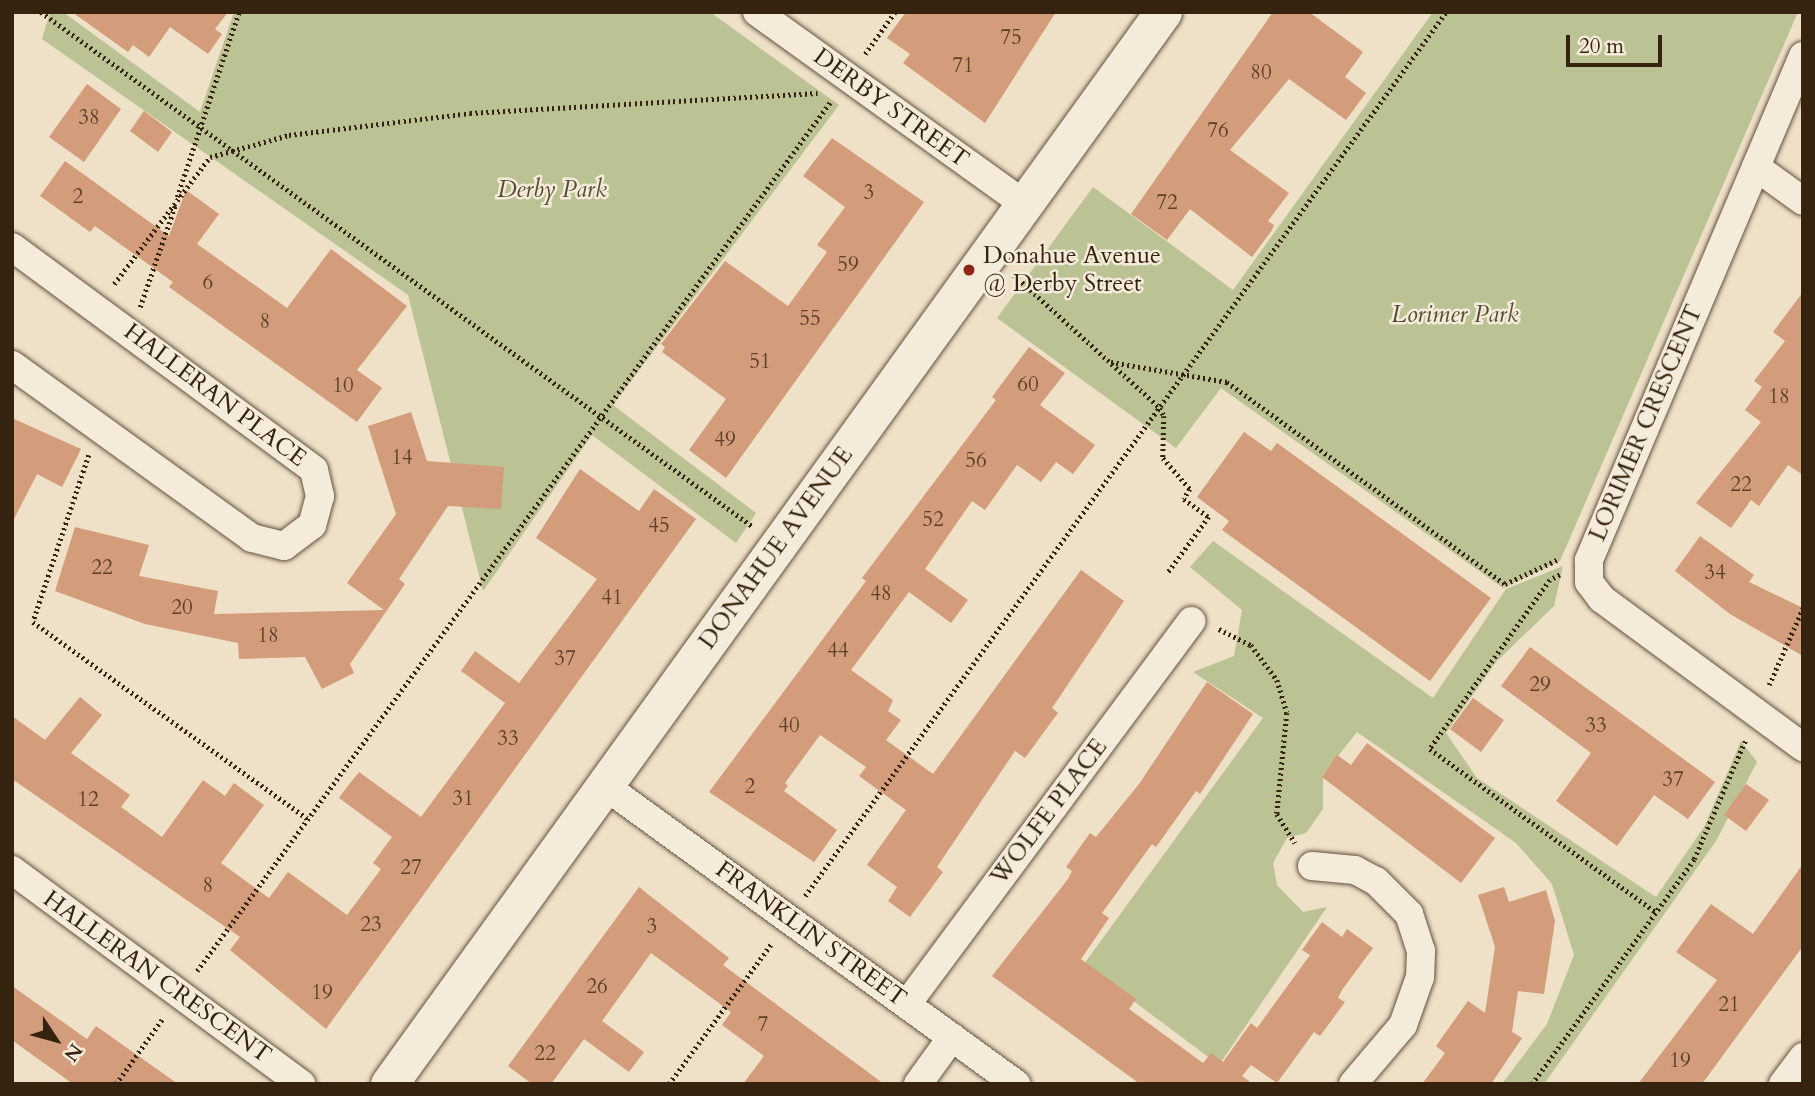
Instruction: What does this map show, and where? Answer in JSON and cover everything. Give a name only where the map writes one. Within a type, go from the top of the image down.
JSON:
[{"type":"street","name":"DERBY STREET","points":[[757,12],[1024,204]]},
{"type":"street","name":"DONAHUE AVENUE","points":[[389,1084],[1163,12]]},
{"type":"street","name":"LORIMER CRESCENT","points":[[1803,56],[1590,557],[1589,582],[1602,599],[1803,747]]},
{"type":"street","points":[[1756,167],[1803,201]]},
{"type":"street","name":"HALLERAN PLACE","points":[[12,247],[314,470],[320,496],[312,525],[284,546],[252,538],[12,365]]},
{"type":"street","name":"WOLFE PLACE","points":[[907,1004],[1191,621]]},
{"type":"street","name":"FRANKLIN STREET","points":[[605,786],[1016,1084]]},
{"type":"street","points":[[1312,866],[1355,870],[1376,881],[1409,914],[1421,951],[1420,976],[1403,1025],[1353,1084]]},
{"type":"street","name":"HALLERAN CRESCENT","points":[[12,870],[301,1084]]},
{"type":"street","points":[[918,1084],[952,1037]]},
{"type":"street","points":[[1783,1084],[1803,1057]]},
{"type":"path","points":[[41,12],[778,545]]},
{"type":"path","points":[[131,333],[239,12]]},
{"type":"path","points":[[116,1084],[602,416],[844,75],[895,12]]},
{"type":"path","points":[[669,1084],[1446,12]]},
{"type":"path","points":[[96,307],[210,157],[232,150],[289,135],[470,113],[822,93],[844,75]]},
{"type":"path","points":[[989,254],[1160,408],[1164,416],[1163,458],[1190,489],[1184,499],[1209,517],[1167,574]]},
{"type":"path","points":[[1111,362],[1227,382],[1505,584],[1559,559],[1590,557]]},
{"type":"path","points":[[99,428],[33,622],[307,818]]},
{"type":"path","points":[[1590,557],[1550,580],[1430,748],[1656,912]]},
{"type":"path","points":[[1532,1084],[1693,859],[1803,608]]},
{"type":"path","points":[[1191,621],[1234,633],[1251,645],[1277,680],[1287,713],[1277,814],[1312,866]]},
{"type":"green space","name":"Derby Park","points":[[50,12],[63,12],[200,112],[234,12],[710,12],[839,105],[613,405],[756,513],[736,543],[592,435],[483,591],[408,295],[42,39]]},
{"type":"green space","name":"Lorimer Park","points":[[1433,12],[1798,12],[1560,561],[1503,588],[1221,388],[1176,448],[997,318],[1093,187],[1233,290]]},
{"type":"green space","points":[[1213,541],[1433,698],[1506,589],[1563,566],[1554,606],[1496,662],[1446,733],[1477,778],[1656,897],[1704,827],[1741,741],[1757,762],[1716,841],[1544,1084],[1502,1084],[1547,1024],[1574,955],[1552,884],[1516,843],[1357,732],[1323,775],[1323,809],[1306,833],[1287,838],[1273,863],[1277,885],[1303,912],[1327,907],[1219,1065],[1084,964],[1263,718],[1193,672],[1234,656],[1242,610],[1190,567]]},
{"type":"building","points":[[72,12],[228,12],[215,29],[222,34],[208,54],[170,27],[149,57],[133,45],[128,52]]},
{"type":"building","points":[[906,12],[1056,12],[985,123],[903,63],[910,54],[887,38]]},
{"type":"building","points":[[1273,12],[1309,12],[1363,52],[1345,77],[1366,93],[1346,120],[1289,79],[1230,150],[1289,193],[1268,221],[1274,225],[1272,230],[1252,257],[1190,209],[1167,240],[1131,214]]},
{"type":"building","points":[[87,84],[121,109],[84,162],[49,137]]},
{"type":"building","points":[[144,111],[172,132],[158,152],[130,131]]},
{"type":"building","points":[[832,138],[924,202],[726,478],[689,450],[726,399],[662,352],[665,347],[661,344],[725,261],[788,306],[827,252],[817,245],[845,207],[803,176]]},
{"type":"building","points":[[65,161],[169,236],[186,190],[219,214],[197,244],[287,308],[331,249],[407,306],[357,370],[382,388],[357,422],[169,287],[173,282],[95,226],[90,232],[40,196]]},
{"type":"building","points":[[1803,292],[1803,475],[1788,465],[1759,506],[1751,500],[1731,528],[1696,503],[1761,422],[1745,410],[1762,387],[1754,381],[1785,341],[1773,332]]},
{"type":"building","points":[[1029,347],[1065,373],[1040,405],[1095,445],[1073,474],[1056,462],[1041,482],[1017,465],[985,510],[972,501],[925,569],[968,600],[951,623],[909,592],[851,670],[893,700],[888,711],[901,720],[886,740],[933,774],[1081,570],[1124,601],[1052,708],[1058,713],[1025,758],[1015,751],[937,867],[943,872],[910,917],[888,901],[897,887],[867,865],[906,810],[859,776],[866,767],[820,735],[785,783],[788,786],[784,791],[837,830],[814,862],[709,792],[866,581],[862,578],[996,400],[992,397]]},
{"type":"building","points":[[411,412],[427,461],[504,467],[501,509],[448,506],[399,579],[405,584],[350,664],[354,673],[322,689],[305,657],[239,659],[238,643],[145,624],[55,591],[75,527],[149,545],[139,576],[218,591],[214,614],[384,610],[347,583],[396,514],[368,426]]},
{"type":"building","points":[[12,418],[81,449],[62,487],[37,474],[12,523]]},
{"type":"building","points":[[1244,432],[1271,451],[1277,443],[1491,598],[1430,681],[1222,530],[1229,521],[1197,497]]},
{"type":"building","points":[[580,469],[639,511],[654,489],[696,519],[326,1029],[230,950],[240,937],[12,779],[12,716],[45,740],[80,697],[102,715],[71,753],[130,795],[121,807],[162,837],[203,780],[225,796],[234,783],[264,805],[221,863],[269,898],[288,872],[347,915],[381,869],[373,863],[392,837],[339,798],[347,787],[359,772],[421,817],[505,703],[461,671],[475,651],[519,683],[597,579],[536,538]]},
{"type":"building","points":[[1700,536],[1754,575],[1749,582],[1803,608],[1803,656],[1730,614],[1675,571]]},
{"type":"building","points":[[1530,647],[1715,782],[1688,819],[1654,795],[1617,846],[1556,801],[1591,753],[1501,686]]},
{"type":"building","points":[[1207,682],[1253,714],[1200,794],[1196,791],[1156,847],[1152,844],[1102,913],[1109,918],[1081,959],[1136,999],[1129,1009],[1203,1063],[1211,1053],[1223,1062],[1251,1023],[1257,1028],[1310,955],[1302,950],[1322,922],[1342,937],[1347,929],[1373,948],[1342,990],[1338,998],[1345,1002],[1320,1036],[1314,1032],[1277,1083],[1251,1065],[1242,1076],[1253,1084],[1140,1084],[992,976],[1068,879],[1072,871],[1066,867],[1090,833],[1096,837],[1139,784]]},
{"type":"building","points":[[1473,698],[1504,720],[1481,752],[1450,729]]},
{"type":"building","points":[[1367,743],[1495,838],[1461,883],[1322,777],[1337,755],[1351,765]]},
{"type":"building","points":[[1746,784],[1769,800],[1746,831],[1724,815]]},
{"type":"building","points":[[1803,864],[1803,946],[1702,1084],[1638,1084],[1717,980],[1676,952],[1711,904],[1753,934]]},
{"type":"building","points":[[639,887],[729,958],[723,965],[884,1084],[743,1084],[764,1056],[722,1025],[731,1012],[651,953],[602,1021],[644,1052],[629,1072],[584,1039],[551,1084],[532,1084],[508,1066]]},
{"type":"building","points":[[1504,887],[1509,902],[1546,890],[1555,921],[1544,994],[1518,991],[1512,1032],[1522,1038],[1491,1084],[1422,1084],[1445,1053],[1436,1046],[1468,1001],[1485,1013],[1495,947],[1478,895]]},
{"type":"building","points":[[12,986],[87,1039],[96,1026],[178,1084],[73,1084],[12,1040]]},
{"type":"place","name":"Donahue Avenue @ Derby Street","points":[[969,270]]}]
